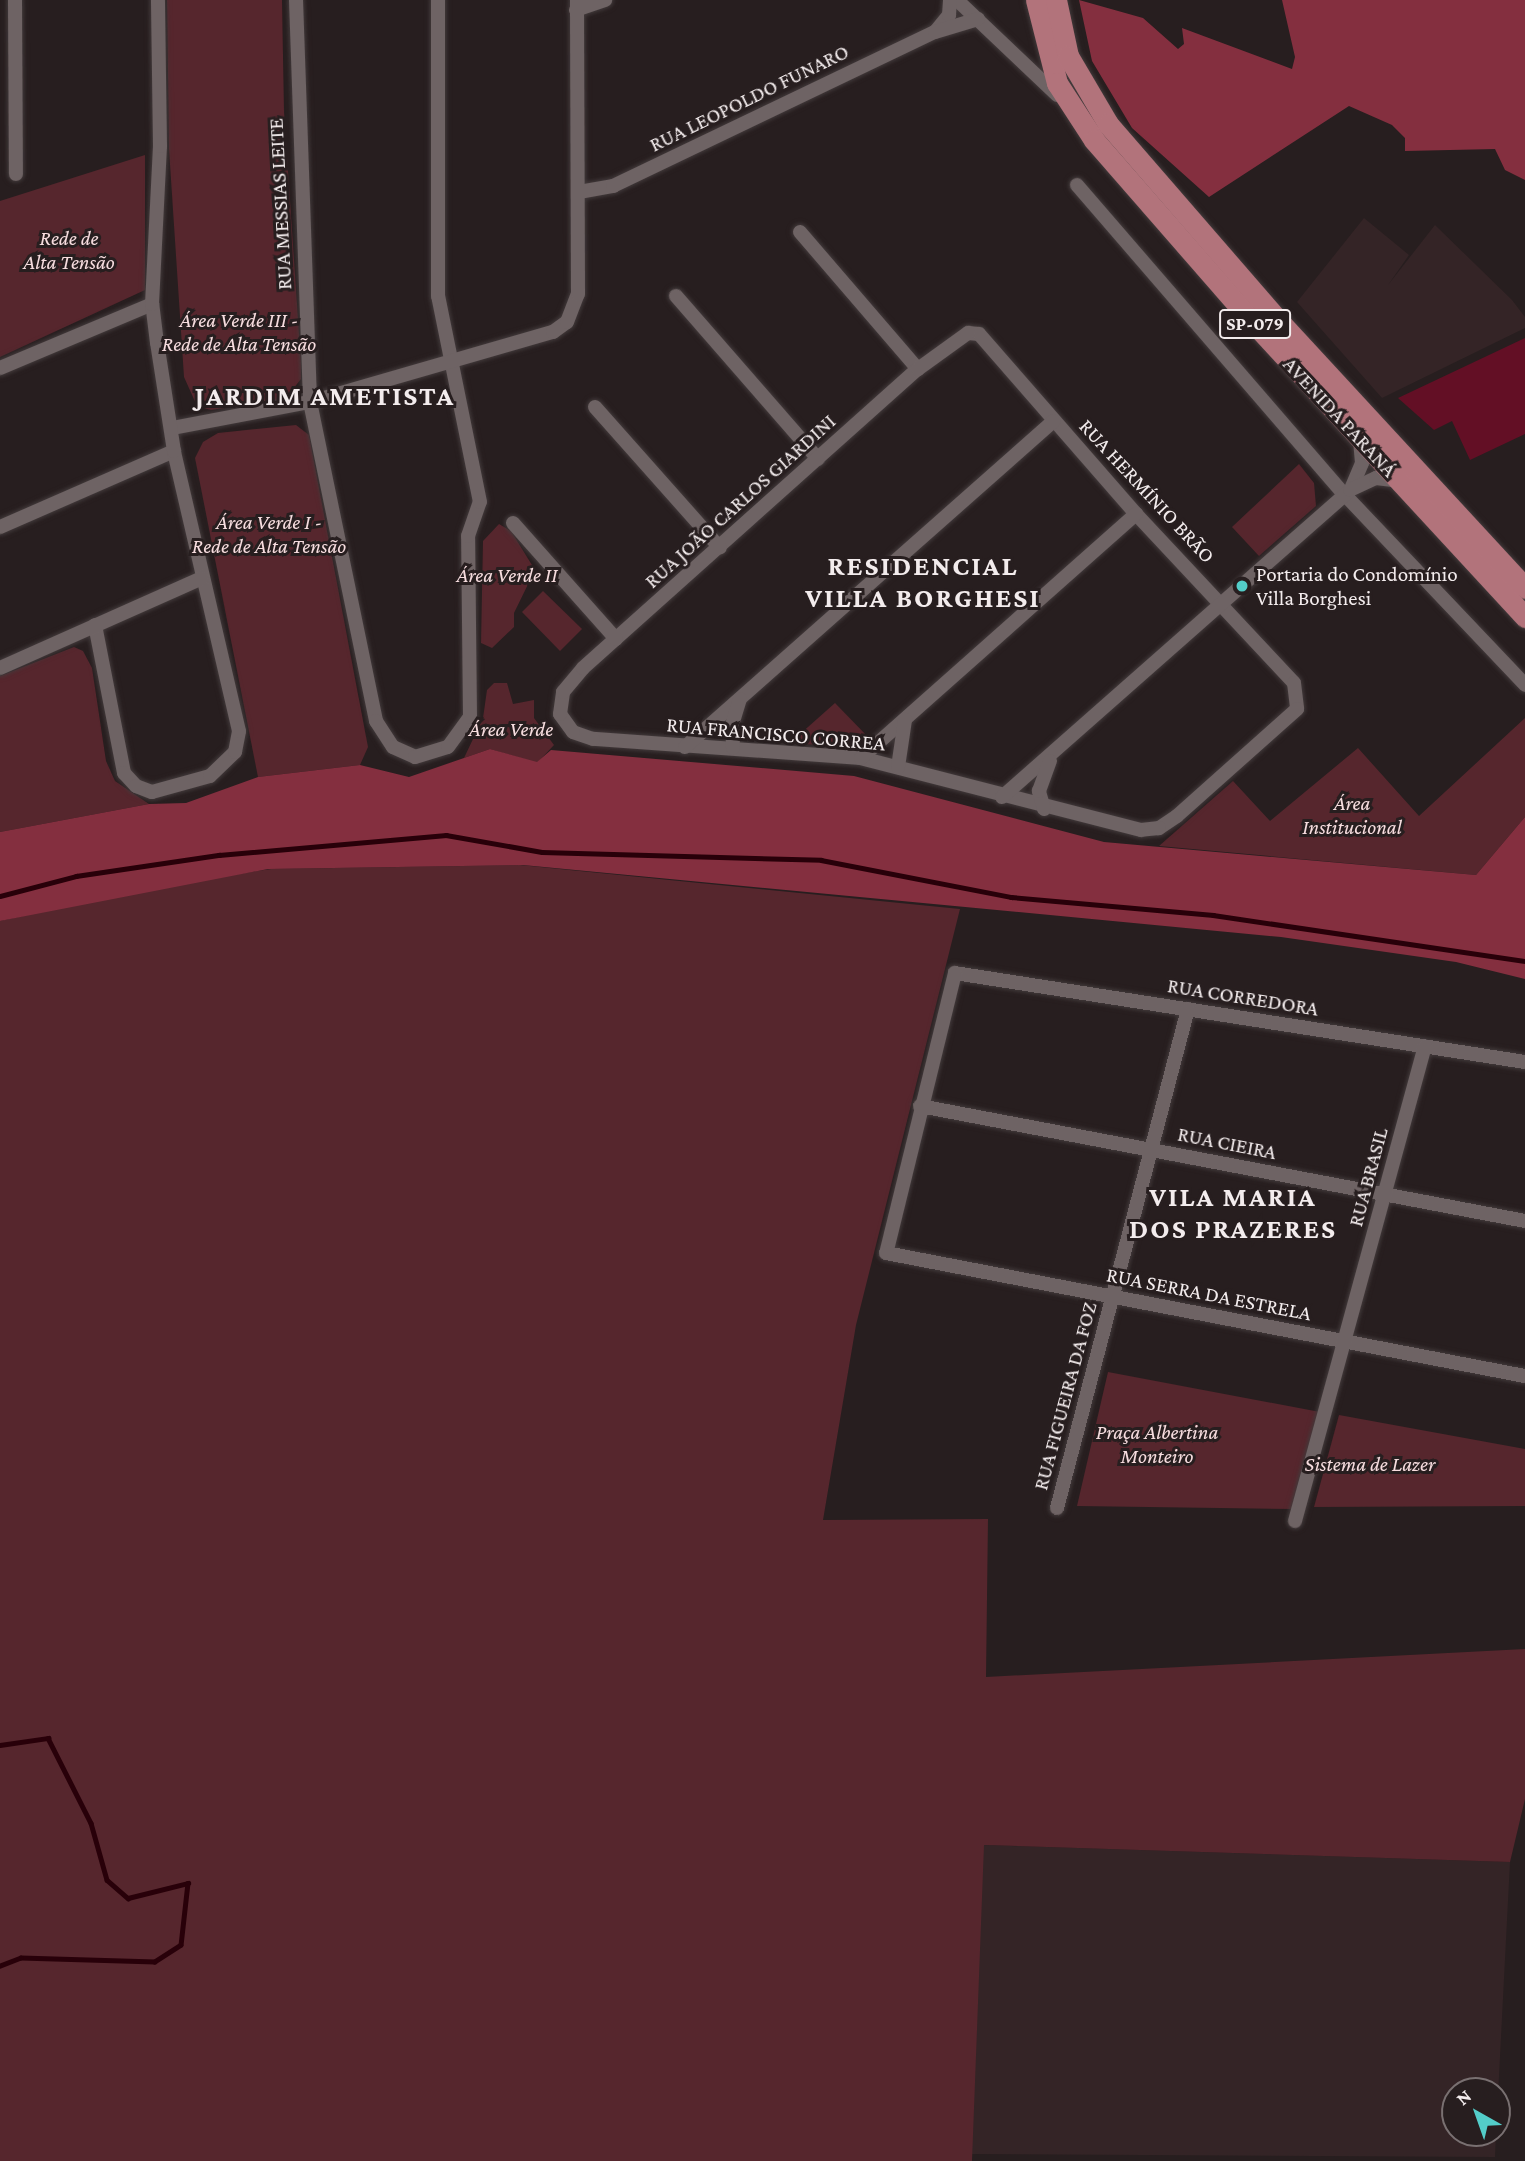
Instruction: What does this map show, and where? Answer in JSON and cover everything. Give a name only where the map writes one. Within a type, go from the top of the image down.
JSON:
[{"type":"main road","name":"AVENIDA PARANÁ","points":[[1037,0],[1049,61],[1074,114],[1190,252],[1525,617]]},
{"type":"main road","name":"AVENIDA PARANÁ","points":[[1056,0],[1068,56],[1114,132],[1525,588]]},
{"type":"street","points":[[15,0],[16,174]]},
{"type":"street","points":[[95,625],[117,754],[136,786],[152,792],[181,788],[210,776],[239,742],[174,451],[152,304],[160,146],[158,0]]},
{"type":"street","name":"RUA MESSIAS LEITE","points":[[296,0],[310,402],[380,734],[415,757],[448,747],[470,717],[468,536],[480,502],[480,482],[453,358]]},
{"type":"street","points":[[438,0],[438,296],[453,358]]},
{"type":"street","points":[[172,428],[310,402],[453,358],[553,332],[567,322],[578,294],[577,5],[605,0]]},
{"type":"street","points":[[935,32],[949,15],[950,0]]},
{"type":"street","points":[[957,0],[1074,114]]},
{"type":"street","name":"RUA LEOPOLDO FUNARO","points":[[579,191],[613,186],[935,32],[978,19]]},
{"type":"street","points":[[0,134],[16,129]]},
{"type":"street","points":[[1077,185],[1348,493],[1525,685]]},
{"type":"street","points":[[800,232],[918,369]]},
{"type":"street","points":[[676,296],[818,459]]},
{"type":"street","points":[[0,368],[152,304]]},
{"type":"street","name":"RUA JOÃO CARLOS GIARDINI","points":[[560,714],[562,692],[616,639],[918,369],[968,333]]},
{"type":"street","name":"RUA HERMÍNIO BRÃO","points":[[968,333],[979,334],[1136,514],[1294,682],[1297,709],[1159,828]]},
{"type":"street","points":[[595,407],[720,548]]},
{"type":"street","points":[[685,747],[1054,421]]},
{"type":"street","points":[[1348,493],[1362,463],[1359,437]]},
{"type":"street","points":[[0,527],[174,451]]},
{"type":"street","points":[[1002,797],[1052,757],[1348,493],[1376,478],[1401,482]]},
{"type":"street","points":[[861,758],[1136,514]]},
{"type":"street","points":[[513,523],[616,639]]},
{"type":"street","points":[[0,668],[202,578]]},
{"type":"street","points":[[733,748],[732,726],[743,695]]},
{"type":"street","name":"RUA FRANCISCO CORREA","points":[[560,714],[573,732],[593,738],[685,747],[861,758],[1044,809],[1141,830],[1159,828]]},
{"type":"street","points":[[898,767],[905,718]]},
{"type":"street","points":[[1044,809],[1040,790],[1052,757]]},
{"type":"street","name":"RUA CORREDORA","points":[[920,1106],[956,973],[1525,1062]]},
{"type":"street","name":"RUA FIGUEIRA DA FOZ","points":[[1057,1508],[1188,1009]]},
{"type":"street","name":"RUA BRASIL","points":[[1295,1521],[1425,1046]]},
{"type":"street","name":"RUA CIEIRA","points":[[920,1106],[1525,1221]]},
{"type":"street","name":"RUA SERRA DA ESTRELA","points":[[920,1106],[886,1253],[1525,1376]]},
{"type":"shaded area","points":[[1079,0],[1143,18],[1178,49],[1184,44],[1182,28],[1292,69],[1295,57],[1282,0],[1525,0],[1525,180],[1505,170],[1495,149],[1405,151],[1405,138],[1392,125],[1349,106],[1209,197],[1132,128],[1092,61]]},
{"type":"shaded area","points":[[1364,218],[1409,255],[1388,285],[1435,225],[1512,300],[1525,317],[1525,328],[1382,398],[1297,302]]},
{"type":"shaded area","points":[[490,749],[537,762],[551,750],[854,776],[1104,842],[1476,875],[1525,817],[1525,979],[1456,962],[1281,937],[523,865],[268,869],[0,921],[0,832],[149,804],[186,803],[258,777],[360,765],[409,777]]},
{"type":"shaded area","points":[[983,1845],[1510,1862],[1499,2077],[1441,2077],[1441,2147],[1495,2147],[1495,2157],[970,2154]]},
{"type":"green space","name":"Área Verde III - Rede de Alta Tensão","points":[[167,0],[282,0],[284,112],[301,363],[301,379],[285,399],[211,410],[197,406],[184,377],[169,149]]},
{"type":"green space","name":"Rede de Alta Tensão","points":[[145,155],[145,290],[0,357],[0,201]]},
{"type":"green space","name":"Área Verde I - Rede de Alta Tensão","points":[[296,425],[309,435],[368,747],[360,765],[258,777],[195,458],[203,442],[218,433]]},
{"type":"green space","points":[[1299,464],[1314,483],[1316,506],[1259,556],[1232,527]]},
{"type":"green space","name":"Área Verde II","points":[[499,524],[511,531],[535,570],[514,613],[514,627],[492,648],[481,643],[483,541]]},
{"type":"green space","points":[[543,591],[582,629],[560,651],[522,612]]},
{"type":"green space","points":[[74,647],[83,651],[92,668],[106,761],[115,781],[149,804],[0,832],[0,676]]},
{"type":"green space","name":"Área Verde","points":[[494,683],[507,683],[513,704],[534,700],[534,718],[554,745],[537,763],[490,749],[464,758],[483,718],[487,690]]},
{"type":"green space","points":[[835,703],[869,738],[859,748],[790,743]]},
{"type":"green space","name":"Área Institucional","points":[[1525,718],[1525,817],[1476,875],[1159,846],[1233,781],[1270,821],[1358,748],[1419,816]]},
{"type":"green space","points":[[520,865],[960,909],[856,1325],[823,1520],[988,1519],[986,1677],[1525,1649],[1525,1799],[1510,1862],[984,1845],[972,2161],[0,2161],[0,921],[154,887],[271,869]]},
{"type":"green space","name":"Praça Albertina Monteiro","points":[[1108,1372],[1320,1412],[1292,1509],[1077,1506]]},
{"type":"green space","name":"Sistema de Lazer","points":[[1339,1415],[1525,1449],[1525,1506],[1314,1507]]},
{"type":"building","points":[[1525,338],[1525,434],[1470,460],[1452,421],[1434,430],[1398,398]]},
{"type":"waterway","points":[[0,896],[76,876],[219,855],[446,835],[542,852],[821,860],[1011,897],[1213,915],[1525,961]]},
{"type":"waterway","points":[[0,1745],[48,1738],[91,1823],[107,1880],[128,1898],[188,1883],[181,1945],[155,1962],[21,1958],[0,1966]]},
{"type":"place","name":"Portaria do Condomínio Villa Borghesi","points":[[1242,586]]},
{"type":"district","name":"JARDIM AMETISTA","points":[[325,396]]},
{"type":"district","name":"RESIDENCIAL VILLA BORGHESI","points":[[923,582]]},
{"type":"district","name":"VILA MARIA DOS PRAZERES","points":[[1233,1213]]}]
